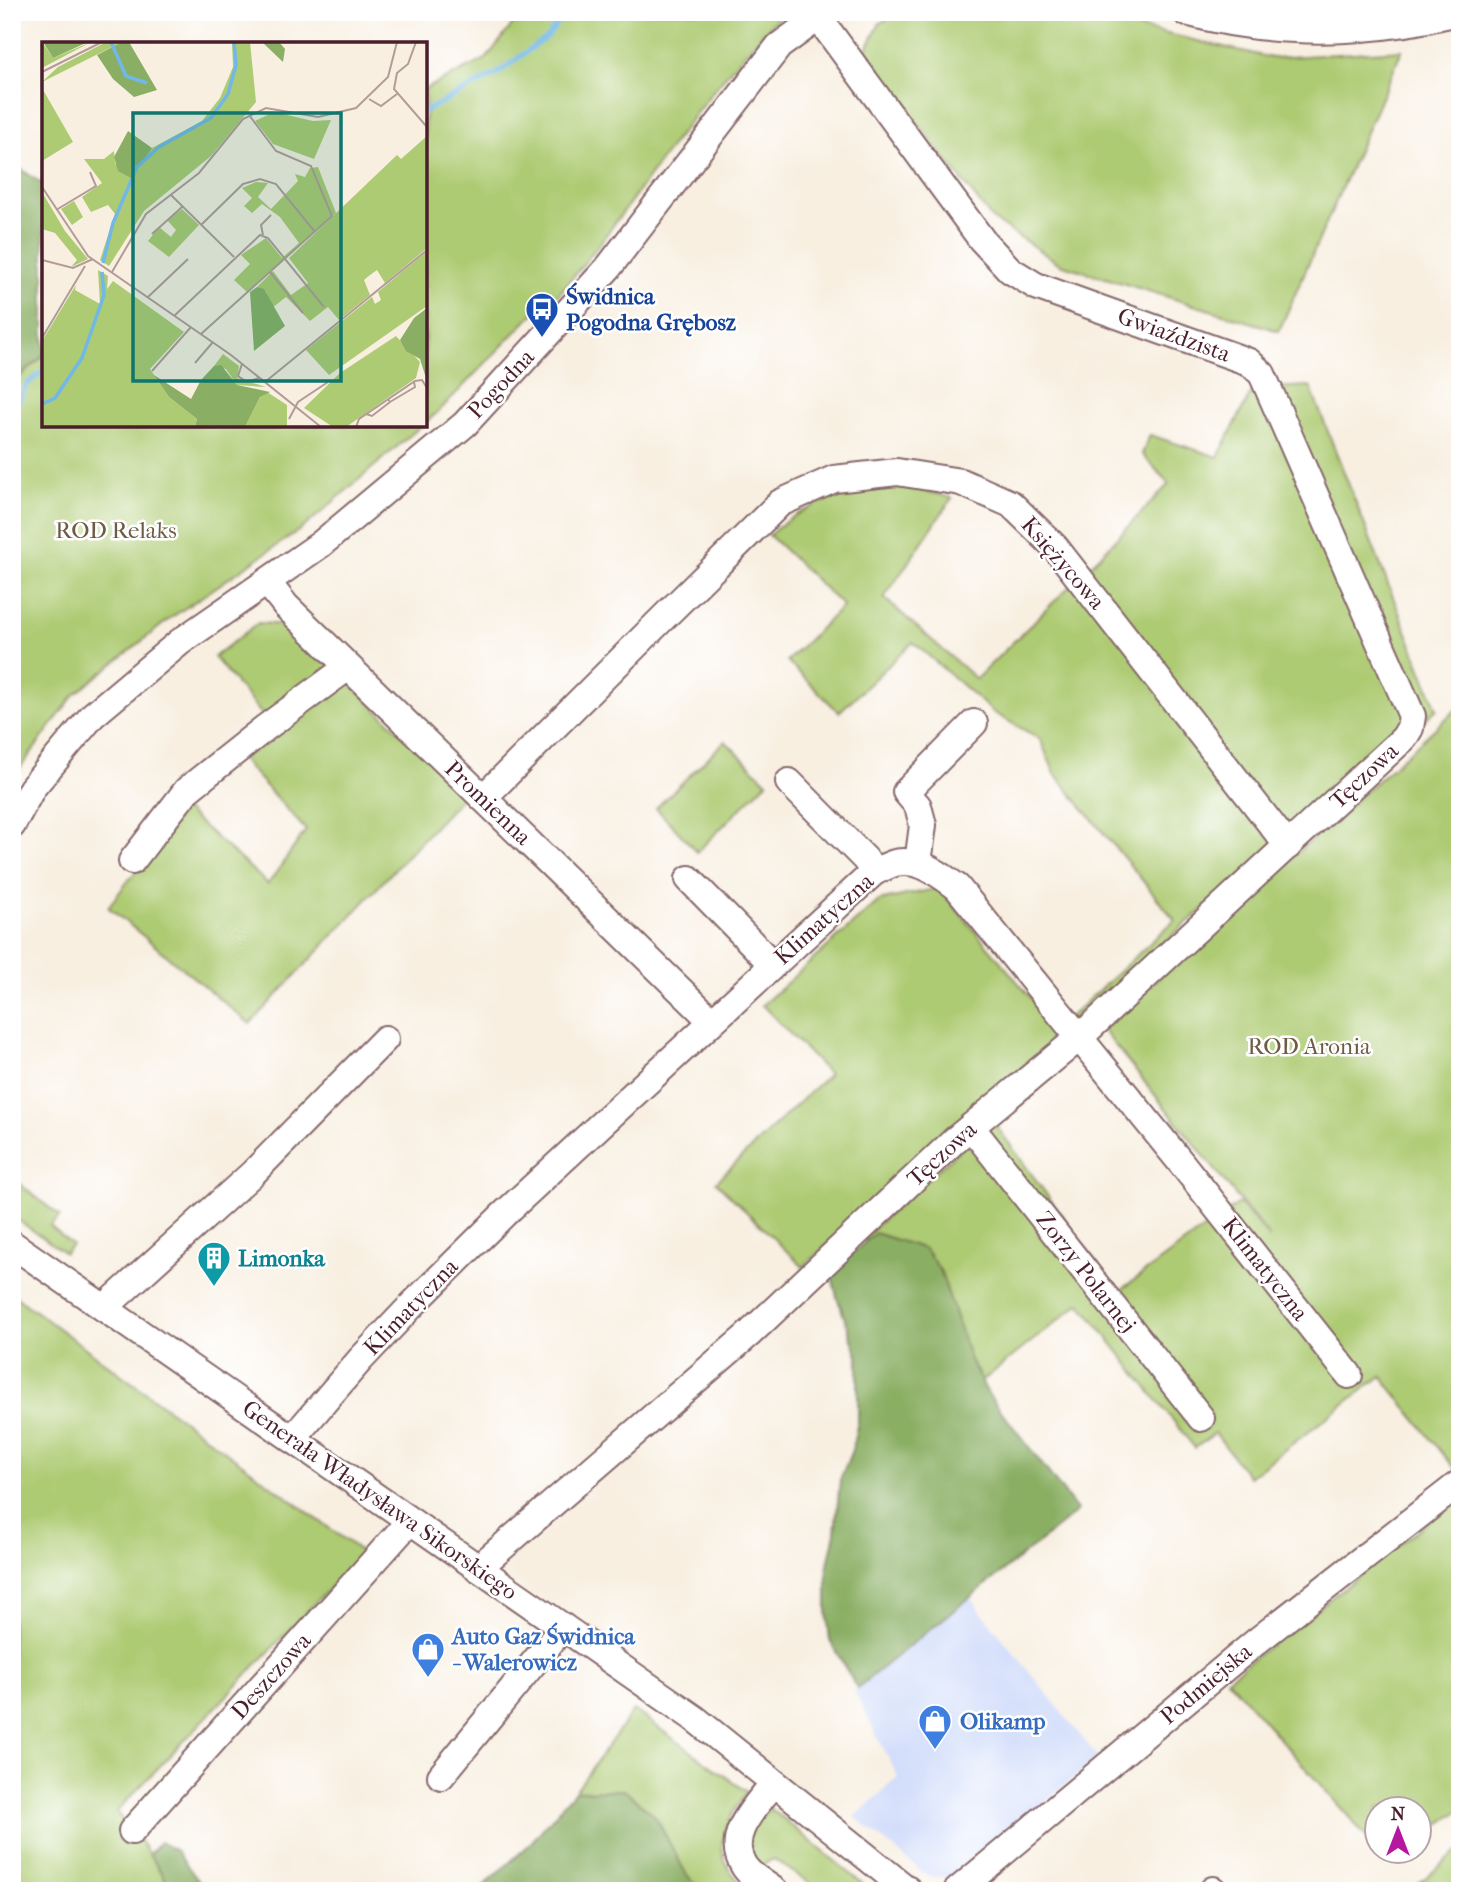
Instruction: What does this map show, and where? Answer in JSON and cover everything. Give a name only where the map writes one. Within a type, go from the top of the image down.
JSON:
[{"type":"street","points":[[1186,12],[1260,26],[1307,30],[1406,23],[1459,12]]},
{"type":"street","name":"Pogodna","points":[[12,825],[32,788],[93,715],[180,642],[321,544],[465,424],[608,268],[779,47],[822,15]]},
{"type":"street","name":"Gwiaździsta","points":[[822,15],[982,240],[1010,271],[1036,286],[1248,362],[1262,374],[1412,716],[1410,728],[1404,738]]},
{"type":"street","name":"Księżycowa","points":[[483,798],[780,503],[834,479],[897,472],[961,482],[1012,505],[1055,547],[1287,846]]},
{"type":"street","name":"Promienna","points":[[267,582],[286,606],[712,1021]]},
{"type":"street","points":[[132,861],[187,790],[348,667]]},
{"type":"street","points":[[918,863],[923,825],[918,806],[906,792],[974,723]]},
{"type":"street","name":"Tęczowa","points":[[483,1563],[748,1335],[971,1127],[1080,1037],[1404,738]]},
{"type":"street","points":[[789,782],[874,872]]},
{"type":"street","name":"Klimatyczna","points":[[292,1439],[386,1333],[484,1233],[874,872],[896,863],[918,863],[957,887],[1080,1037],[1349,1376]]},
{"type":"street","points":[[689,879],[773,965]]},
{"type":"street","points":[[104,1308],[254,1173],[384,1039]]},
{"type":"street","name":"Zorzy Polarnej","points":[[971,1127],[1201,1418]]},
{"type":"street","name":"Generała Władysława Sikorskiego","points":[[12,1244],[410,1521],[483,1563],[563,1627],[694,1718],[894,1887]]},
{"type":"street","name":"Podmiejska","points":[[957,1891],[1257,1641],[1459,1484]]},
{"type":"street","name":"Deszczowa","points":[[132,1831],[410,1521]]},
{"type":"street","points":[[441,1776],[563,1627]]},
{"type":"street","points":[[774,1783],[741,1826],[737,1848],[745,1868],[775,1891]]},
{"type":"shaded area","points":[[970,1598],[1098,1757],[956,1877],[927,1876],[855,1817],[898,1777],[854,1691]]},
{"type":"green space","points":[[522,12],[784,12],[714,90],[602,241],[548,307],[534,313],[427,421],[427,88],[486,59]]},
{"type":"green space","points":[[901,12],[1071,12],[1272,58],[1402,50],[1279,331],[1060,264],[992,219],[863,56],[880,23]]},
{"type":"green space","points":[[12,163],[42,184],[42,357],[12,384]]},
{"type":"green space","name":"ROD Relaks","points":[[42,357],[42,427],[420,427],[304,527],[172,617],[74,695],[12,779],[12,384]]},
{"type":"green space","points":[[1310,386],[1437,709],[1140,963],[803,1267],[716,1182],[829,1074],[762,1005],[879,901],[939,888],[1057,1029],[1175,920],[1055,774],[1040,739],[994,713],[913,642],[839,712],[787,661],[843,606],[769,535],[801,512],[856,492],[896,488],[920,490],[952,498],[884,598],[976,679],[1169,484],[1142,454],[1150,435],[1218,457],[1253,389]]},
{"type":"green space","points":[[258,623],[287,625],[333,667],[264,717],[214,657]]},
{"type":"green space","points":[[346,680],[465,794],[250,1024],[108,907],[184,809],[268,884],[306,830],[241,759]]},
{"type":"green space","name":"ROD Aronia","points":[[1460,706],[1460,1466],[1456,1470],[1381,1376],[1249,1477],[1215,1433],[1195,1448],[1080,1303],[982,1381],[970,1360],[961,1334],[863,1238],[992,1120],[1118,1292],[1239,1203],[1270,1238],[1102,1029]]},
{"type":"green space","points":[[725,741],[767,782],[697,852],[656,808]]},
{"type":"green space","points":[[12,1178],[60,1216],[50,1226],[72,1245],[65,1253],[12,1216]]},
{"type":"green space","points":[[875,1233],[925,1249],[941,1272],[970,1360],[988,1394],[1078,1511],[857,1688],[830,1641],[827,1612],[827,1569],[835,1533],[840,1480],[852,1450],[858,1421],[858,1356],[831,1272]]},
{"type":"green space","points":[[12,1294],[363,1553],[116,1812],[139,1839],[173,1891],[12,1891]]},
{"type":"green space","points":[[1460,1497],[1460,1810],[1434,1828],[1434,1794],[1364,1794],[1364,1834],[1227,1679]]},
{"type":"green space","points":[[634,1710],[747,1792],[730,1819],[722,1844],[728,1868],[751,1891],[701,1891],[686,1874],[655,1816],[624,1790],[575,1791]]},
{"type":"green space","points":[[624,1790],[655,1816],[686,1874],[701,1891],[478,1891],[529,1845],[575,1791]]},
{"type":"green space","points":[[771,1809],[863,1884],[847,1891],[816,1891],[819,1889],[773,1859],[758,1867],[750,1856],[748,1835],[765,1812]]},
{"type":"green space","points":[[160,1842],[176,1851],[206,1891],[173,1891],[149,1854]]},
{"type":"green space","points":[[1460,1850],[1460,1891],[1409,1891]]},
{"type":"waterway","points":[[427,110],[498,73],[548,36],[566,12]]},
{"type":"waterway","points":[[12,414],[27,384],[42,373]]},
{"type":"place","name":"Świdnica Pogodna Grębosz","points":[[542,339]]},
{"type":"place","name":"Limonka","points":[[214,1288]]},
{"type":"place","name":"Auto Gaz Świdnica - Walerowicz","points":[[428,1679]]},
{"type":"place","name":"Olikamp","points":[[935,1751]]}]
